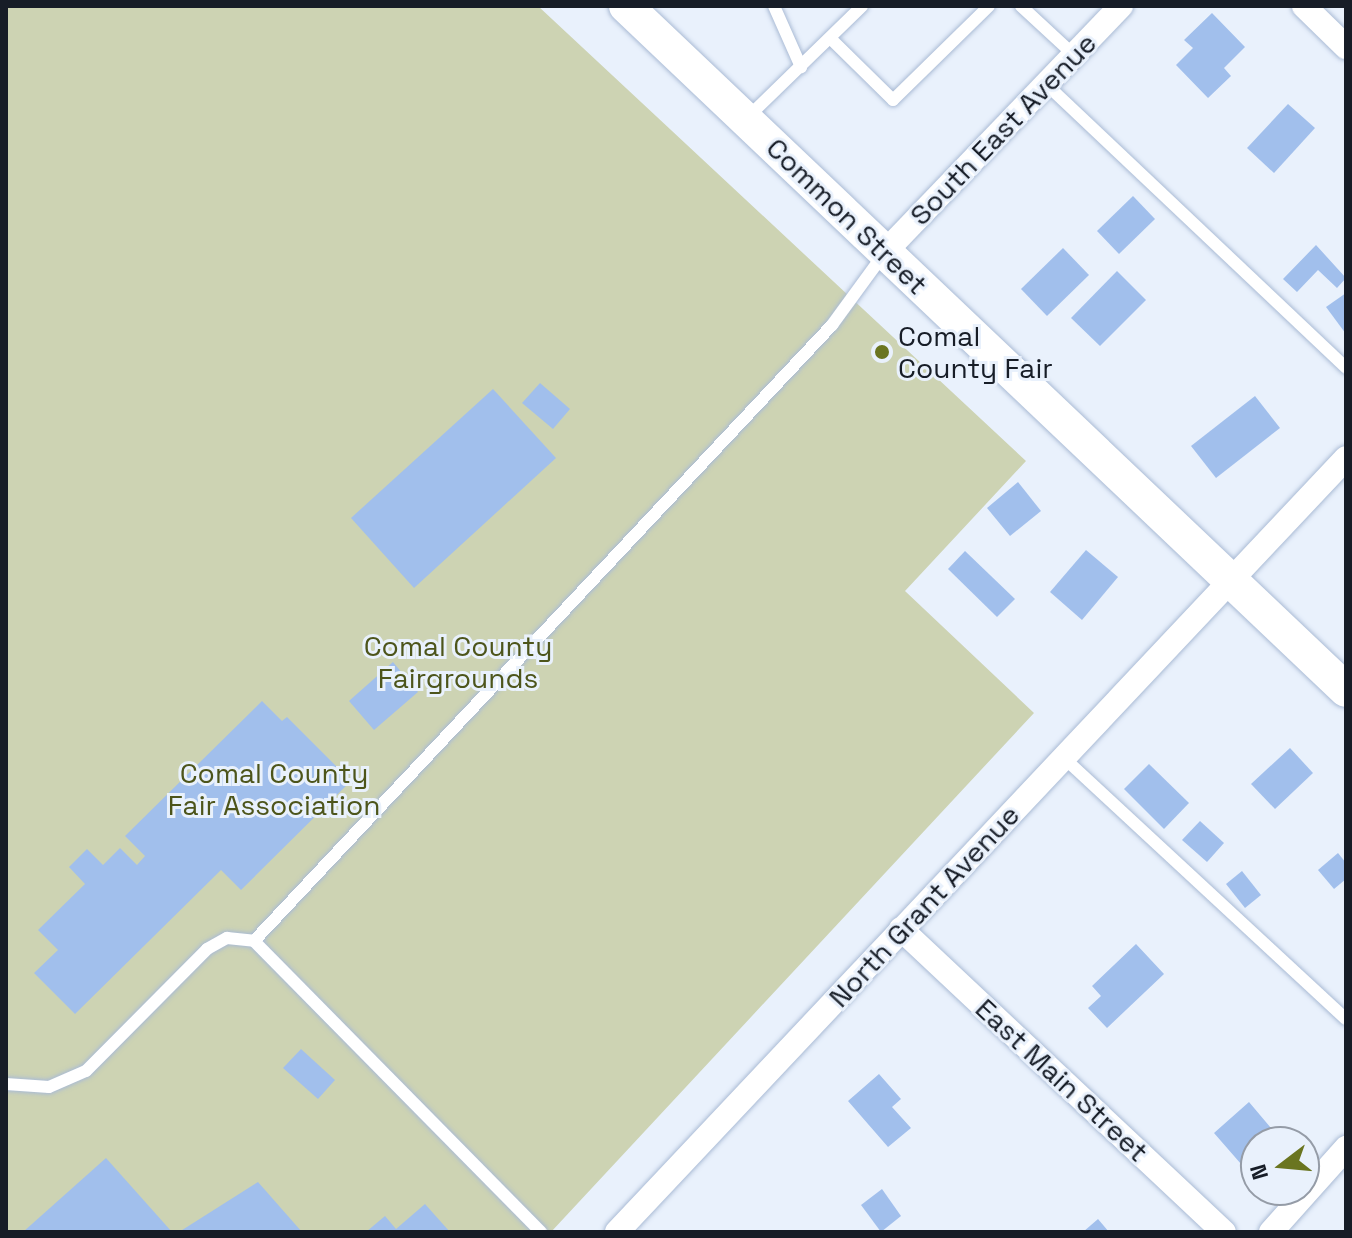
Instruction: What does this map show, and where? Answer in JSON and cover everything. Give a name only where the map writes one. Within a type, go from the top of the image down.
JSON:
[{"type":"main road","name":"Common Street","points":[[626,6],[1346,690]]},
{"type":"street","name":"South East Avenue","points":[[885,252],[1121,6]]},
{"type":"street","points":[[1304,6],[1346,47]]},
{"type":"street","name":"North Grant Avenue","points":[[617,1232],[1064,758],[1229,578],[1346,458]]},
{"type":"street","name":"East Main Street","points":[[901,929],[1224,1232]]},
{"type":"street","points":[[1271,1232],[1346,1148]]},
{"type":"lane","points":[[774,6],[801,67]]},
{"type":"lane","points":[[745,119],[862,6]]},
{"type":"lane","points":[[831,39],[893,100],[989,6]]},
{"type":"lane","points":[[1021,6],[1074,55]]},
{"type":"lane","points":[[1046,84],[1346,368]]},
{"type":"lane","points":[[254,941],[821,337],[885,252]]},
{"type":"lane","points":[[1064,758],[1346,1019]]},
{"type":"lane","points":[[6,1084],[49,1087],[86,1071],[207,949],[227,938],[254,941],[541,1232]]},
{"type":"green space","name":"Comal County Fairgrounds","points":[[6,6],[538,6],[1026,461],[905,591],[1034,713],[551,1232],[6,1232]]},
{"type":"building","points":[[1212,13],[1245,47],[1224,68],[1231,76],[1208,98],[1176,65],[1193,48],[1184,40]]},
{"type":"building","points":[[1288,104],[1315,128],[1274,173],[1247,148]]},
{"type":"building","points":[[1133,196],[1155,219],[1119,254],[1097,231]]},
{"type":"building","points":[[1316,245],[1346,278],[1337,288],[1318,270],[1297,292],[1283,279]]},
{"type":"building","points":[[1063,248],[1089,275],[1047,316],[1021,289]]},
{"type":"building","points":[[1117,271],[1146,300],[1100,346],[1071,318]]},
{"type":"building","points":[[1346,293],[1346,334],[1326,307]]},
{"type":"building","points":[[540,383],[570,409],[553,429],[522,403]]},
{"type":"building","points":[[493,389],[556,458],[414,588],[351,518]]},
{"type":"building","points":[[1255,396],[1280,428],[1216,478],[1191,446]]},
{"type":"building","points":[[1018,482],[1041,511],[1010,536],[987,508]]},
{"type":"building","points":[[1086,550],[1118,577],[1082,620],[1050,592]]},
{"type":"building","points":[[965,551],[1015,599],[997,617],[948,569]]},
{"type":"building","points":[[393,662],[418,692],[374,730],[349,701]]},
{"type":"building","points":[[262,701],[282,721],[287,717],[351,781],[241,890],[221,870],[75,1014],[34,973],[58,950],[38,930],[85,884],[69,867],[87,849],[103,865],[120,848],[137,865],[145,856],[125,836]]},
{"type":"building","points":[[1290,748],[1313,773],[1275,809],[1251,784]]},
{"type":"building","points":[[1149,764],[1189,803],[1164,829],[1124,789]]},
{"type":"building","points":[[1200,821],[1224,843],[1207,862],[1182,840]]},
{"type":"building","points":[[1338,853],[1346,863],[1346,879],[1334,889],[1318,870]]},
{"type":"building","points":[[1242,871],[1261,895],[1245,908],[1226,884]]},
{"type":"building","points":[[1136,944],[1164,974],[1107,1028],[1088,1008],[1101,996],[1092,986]]},
{"type":"building","points":[[301,1049],[335,1080],[318,1099],[283,1068]]},
{"type":"building","points":[[879,1074],[901,1099],[892,1107],[911,1128],[888,1147],[848,1101]]},
{"type":"building","points":[[1249,1102],[1269,1126],[1240,1126],[1240,1163],[1214,1133]]},
{"type":"building","points":[[106,1158],[172,1232],[23,1232]]},
{"type":"building","points":[[258,1182],[302,1232],[179,1232]]},
{"type":"building","points":[[882,1189],[901,1216],[881,1232],[861,1205]]},
{"type":"building","points":[[425,1204],[450,1232],[366,1232],[385,1216],[396,1229]]},
{"type":"building","points":[[1098,1219],[1109,1232],[1083,1232]]},
{"type":"place","name":"Comal County Fair","points":[[882,352]]},
{"type":"park label","name":"Comal County Fair Association","points":[[274,789]]}]
